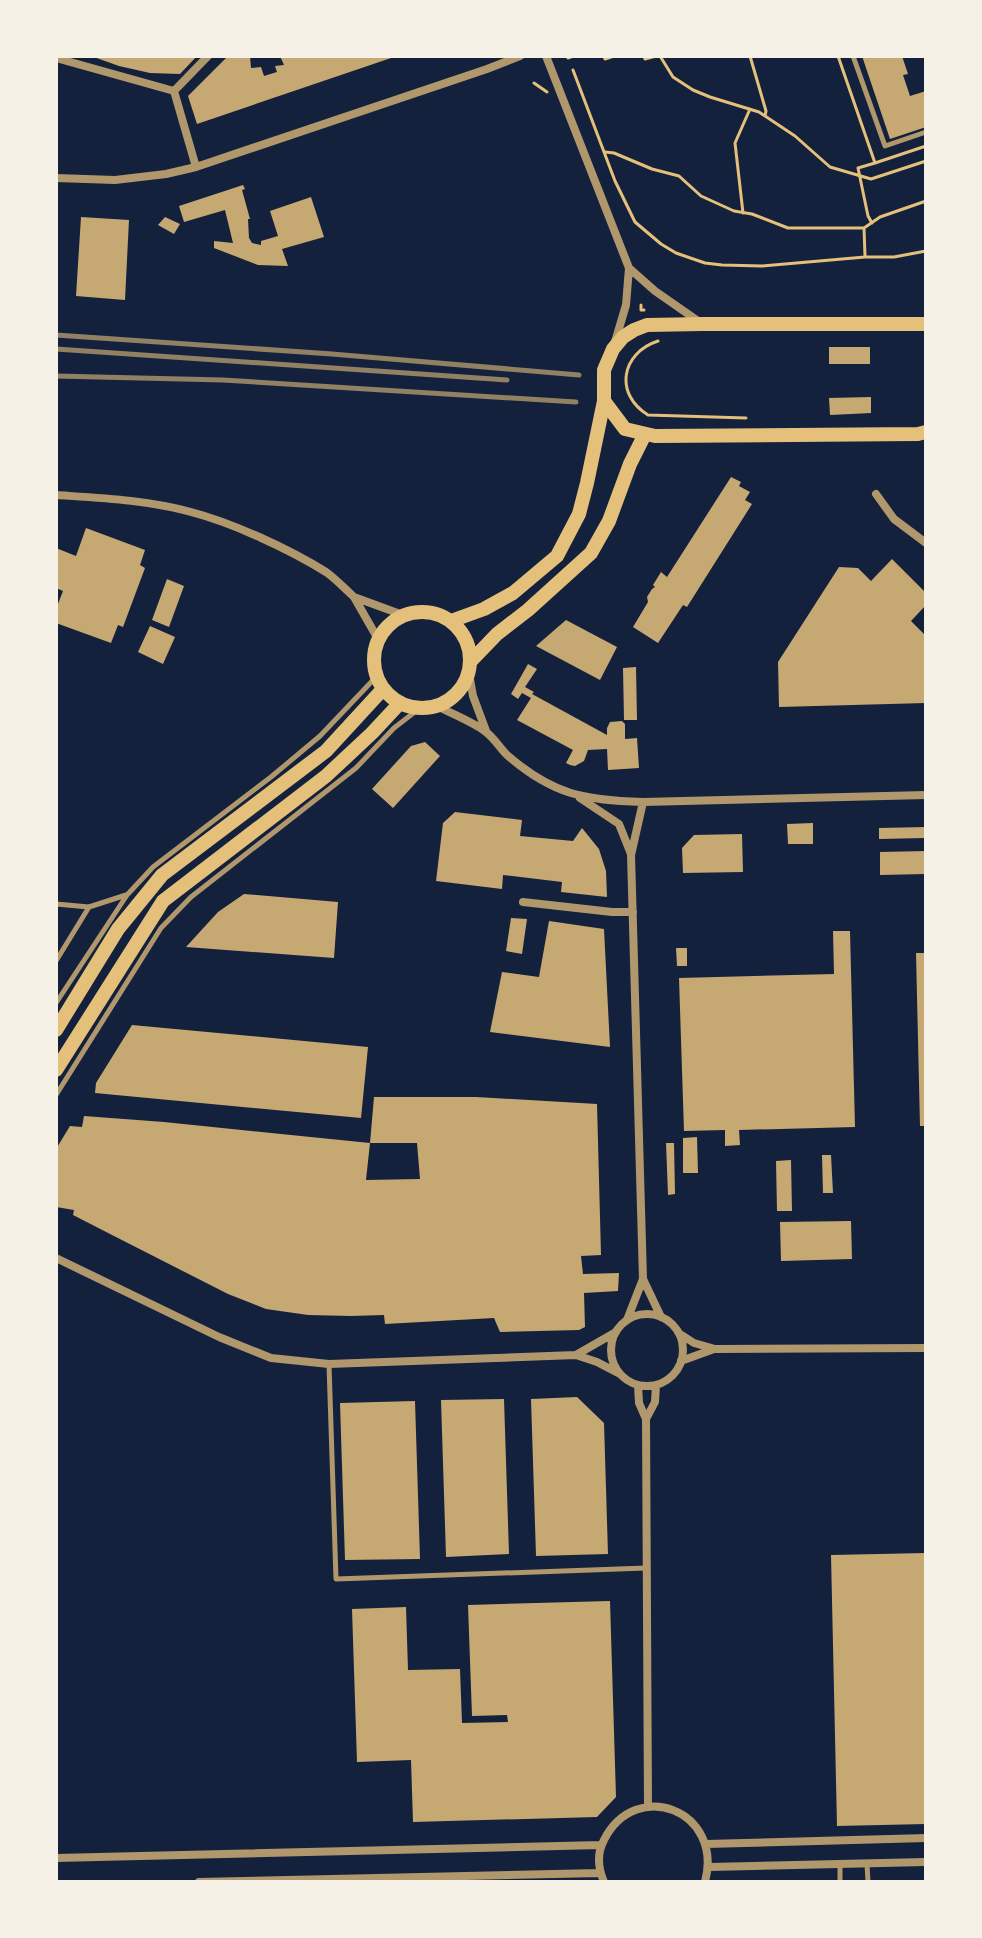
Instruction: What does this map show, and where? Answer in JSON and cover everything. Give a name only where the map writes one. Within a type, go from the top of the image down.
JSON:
[{"type":"main road","points":[[451,621],[484,609],[513,593],[557,556],[579,514],[587,483],[604,401],[604,370],[613,349],[634,330],[647,325],[926,324]]},
{"type":"main road","points":[[604,401],[625,429],[655,436],[926,432]]},
{"type":"main road","points":[[470,667],[466,638],[451,621],[436,613],[419,611],[403,615],[388,625],[378,639],[373,658],[380,683],[400,703],[420,708],[437,706],[457,694],[470,667],[497,634],[591,553],[609,521],[645,434]]},
{"type":"main road","points":[[56,1030],[118,929],[162,875],[326,751],[380,683]]},
{"type":"main road","points":[[56,1070],[163,901],[326,776],[400,703]]},
{"type":"street","points":[[174,91],[208,56]]},
{"type":"street","points":[[56,178],[115,180],[196,167],[520,56]]},
{"type":"street","points":[[546,56],[629,268],[626,305],[613,349]]},
{"type":"street","points":[[56,57],[174,91]]},
{"type":"street","points":[[174,91],[196,167]]},
{"type":"street","points":[[629,268],[655,291],[702,324]]},
{"type":"street","points":[[876,494],[894,519],[926,543]]},
{"type":"street","points":[[56,495],[133,501],[190,512],[247,532],[328,574],[354,597],[378,639]]},
{"type":"street","points":[[354,597],[403,615]]},
{"type":"street","points":[[470,667],[473,696],[486,732]]},
{"type":"street","points":[[437,706],[486,732],[529,773],[577,796],[643,802],[926,795]]},
{"type":"street","points":[[577,796],[619,824],[631,855]]},
{"type":"street","points":[[576,1355],[616,1332],[627,1320],[643,1279],[631,855],[643,802]]},
{"type":"street","points":[[523,902],[633,912]]},
{"type":"street","points":[[56,1258],[219,1337],[271,1358],[329,1364],[576,1355],[597,1362],[638,1385],[656,1385],[671,1376],[681,1361],[680,1334]]},
{"type":"street","points":[[643,1279],[661,1317]]},
{"type":"street","points":[[627,1320],[642,1314],[661,1317],[694,1343],[715,1349],[926,1348]]},
{"type":"street","points":[[616,1332],[611,1353],[620,1374]]},
{"type":"street","points":[[681,1361],[715,1349]]},
{"type":"street","points":[[638,1385],[639,1403],[646,1419],[648,1807]]},
{"type":"street","points":[[646,1419],[655,1402],[656,1385]]},
{"type":"street","points":[[199,1882],[602,1878],[601,1845],[611,1827],[628,1812],[648,1807],[670,1808],[688,1818],[699,1830],[706,1844],[709,1867],[705,1882]]},
{"type":"street","points":[[706,1844],[926,1838]]},
{"type":"street","points":[[56,1858],[601,1845]]},
{"type":"street","points":[[709,1867],[926,1862]]},
{"type":"lane","points":[[853,56],[885,146],[926,132]]},
{"type":"lane","points":[[56,1003],[127,895],[153,867],[271,777],[380,683]]},
{"type":"lane","points":[[56,1095],[161,928],[191,897],[356,768],[394,728],[420,708]]},
{"type":"lane","points":[[56,904],[89,907],[127,895]]},
{"type":"lane","points":[[56,961],[89,907]]},
{"type":"lane","points":[[329,1364],[336,1579],[646,1568]]},
{"type":"lane","points":[[867,1863],[868,1882]]},
{"type":"lane","points":[[840,1864],[840,1882]]},
{"type":"path","points":[[604,56],[605,59],[614,56]]},
{"type":"path","points":[[644,56],[645,59],[658,56],[673,77],[693,90],[765,116],[795,136],[830,167],[871,179],[926,161]]},
{"type":"path","points":[[750,56],[765,116]]},
{"type":"path","points":[[573,70],[615,181],[635,222],[676,253],[705,263],[762,266],[894,257],[926,251]]},
{"type":"path","points":[[743,213],[735,143],[750,109]]},
{"type":"path","points":[[605,152],[679,176],[701,196],[734,211],[752,214],[788,228],[864,228],[880,217],[926,201]]},
{"type":"path","points":[[872,223],[858,168],[875,163]]},
{"type":"path","points":[[864,228],[865,257]]},
{"type":"path","points":[[894,250],[894,257]]},
{"type":"path","points":[[664,340],[645,345],[632,358],[626,371],[630,396],[639,409],[648,415],[749,418]]},
{"type":"building","points":[[91,56],[197,56],[180,74],[150,73]]},
{"type":"building","points":[[228,56],[250,56],[251,68],[261,67],[264,76],[277,72],[275,66],[284,65],[280,56],[397,56],[197,124],[188,96]]},
{"type":"building","points":[[862,56],[902,56],[908,74],[903,75],[910,96],[926,91],[926,127],[890,139]]},
{"type":"building","points":[[243,185],[252,243],[261,245],[261,241],[278,236],[270,211],[311,197],[324,237],[282,249],[288,266],[258,265],[214,248],[214,241],[233,243],[225,210],[184,222],[179,206]]},
{"type":"building","points":[[81,217],[129,220],[125,300],[76,296]]},
{"type":"building","points":[[165,217],[180,224],[174,234],[158,225]]},
{"type":"building","points":[[829,347],[870,347],[870,364],[829,364]]},
{"type":"building","points":[[871,397],[871,413],[830,415],[829,398]]},
{"type":"building","points":[[731,477],[750,492],[745,500],[752,504],[687,607],[683,605],[658,643],[633,627],[661,572],[667,577]]},
{"type":"building","points":[[86,528],[145,550],[140,565],[145,568],[123,627],[118,625],[111,643],[56,623],[56,609],[63,591],[56,588],[56,548],[76,556]]},
{"type":"building","points":[[892,559],[926,593],[926,605],[911,621],[926,636],[926,703],[779,707],[778,662],[839,567],[858,568],[871,581]]},
{"type":"building","points":[[167,579],[184,586],[169,627],[152,620]]},
{"type":"building","points":[[566,620],[617,647],[600,680],[536,646]]},
{"type":"building","points":[[150,626],[175,637],[163,664],[138,652]]},
{"type":"building","points":[[528,664],[537,669],[525,687],[534,692],[532,694],[607,735],[610,722],[622,721],[625,724],[625,739],[637,738],[639,768],[608,770],[607,749],[588,750],[584,761],[570,765],[566,763],[573,750],[517,720],[531,698],[522,693],[518,699],[511,694]]},
{"type":"building","points":[[636,667],[637,720],[624,720],[623,668]]},
{"type":"building","points":[[425,742],[440,756],[393,808],[372,789],[411,746]]},
{"type":"building","points":[[455,812],[522,820],[520,836],[573,841],[582,828],[599,849],[606,871],[607,897],[561,892],[562,882],[503,875],[502,889],[436,881],[443,823]]},
{"type":"building","points":[[813,823],[813,844],[788,844],[787,824]]},
{"type":"building","points":[[926,827],[926,838],[879,839],[879,828]]},
{"type":"building","points":[[742,834],[743,872],[683,873],[682,848],[694,835]]},
{"type":"building","points":[[926,851],[926,874],[880,875],[880,852]]},
{"type":"building","points":[[244,894],[338,902],[334,958],[186,947],[218,912]]},
{"type":"building","points":[[511,918],[527,919],[522,954],[506,951]]},
{"type":"building","points":[[549,921],[604,929],[610,1047],[490,1032],[502,972],[539,977]]},
{"type":"building","points":[[833,931],[850,931],[855,1127],[739,1130],[740,1145],[725,1146],[725,1130],[684,1131],[679,978],[834,974]]},
{"type":"building","points":[[676,948],[687,948],[687,966],[677,966]]},
{"type":"building","points":[[916,953],[926,953],[926,1126],[920,1126]]},
{"type":"building","points":[[132,1025],[368,1047],[361,1118],[95,1093],[96,1083]]},
{"type":"building","points":[[374,1097],[476,1097],[597,1104],[601,1255],[581,1256],[583,1274],[619,1273],[618,1291],[584,1293],[585,1327],[579,1330],[500,1332],[494,1318],[385,1324],[384,1315],[308,1315],[266,1309],[228,1294],[73,1215],[74,1210],[56,1207],[56,1149],[70,1126],[82,1127],[84,1116],[370,1143]],"holes":[[[370,1143],[417,1143],[420,1179],[366,1180]]]},
{"type":"building","points":[[697,1137],[698,1173],[683,1173],[683,1138]]},
{"type":"building","points":[[666,1143],[674,1143],[675,1194],[668,1195]]},
{"type":"building","points":[[822,1155],[831,1155],[833,1193],[823,1193]]},
{"type":"building","points":[[791,1160],[792,1211],[777,1211],[776,1161]]},
{"type":"building","points":[[851,1221],[852,1259],[781,1261],[780,1222]]},
{"type":"building","points":[[577,1397],[604,1423],[608,1554],[536,1556],[531,1399]]},
{"type":"building","points":[[504,1399],[509,1554],[446,1557],[441,1400]]},
{"type":"building","points":[[415,1401],[420,1559],[345,1560],[340,1403]]},
{"type":"building","points":[[926,1553],[926,1824],[837,1826],[831,1555]]},
{"type":"building","points":[[610,1601],[616,1797],[597,1817],[413,1822],[411,1760],[357,1762],[352,1609],[406,1607],[408,1670],[460,1669],[462,1723],[508,1722],[507,1715],[472,1716],[468,1605]]},
{"type":"railway","points":[[56,335],[579,375]]},
{"type":"railway","points":[[56,349],[507,380]]},
{"type":"railway","points":[[56,376],[223,380],[576,402]]}]
